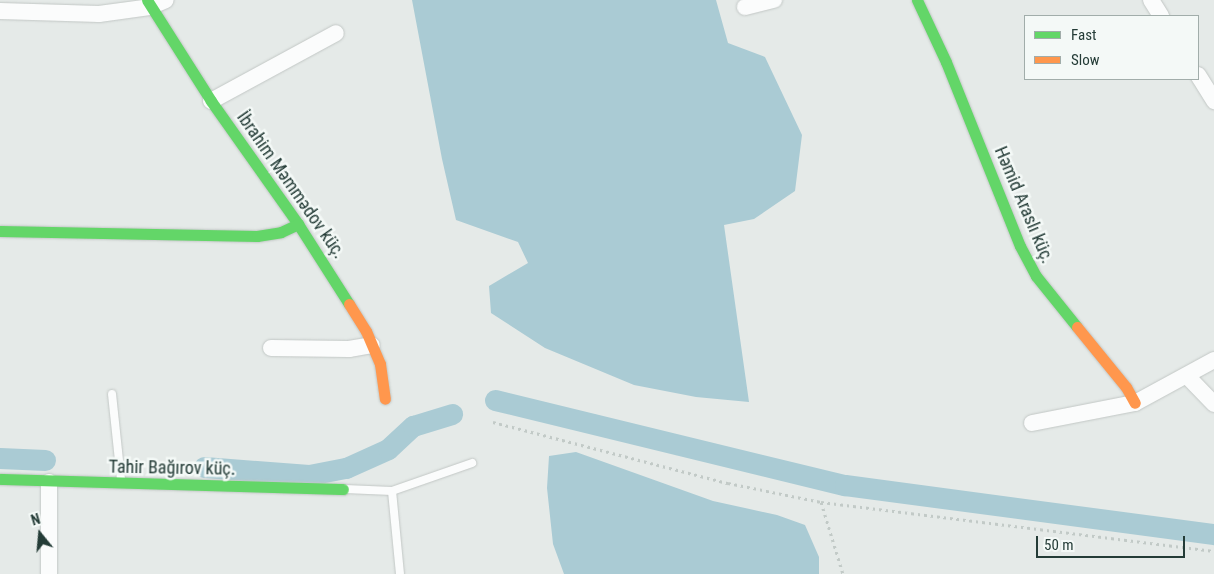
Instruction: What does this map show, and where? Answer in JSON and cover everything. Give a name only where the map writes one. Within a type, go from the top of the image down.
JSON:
[{"type":"street","points":[[0,11],[99,14],[166,0]]},
{"type":"street","points":[[745,6],[774,0]]},
{"type":"street","name":"Həmid Araslı küç.","points":[[917,0],[946,62],[1020,246],[1032,269],[1126,387],[1135,403]]},
{"type":"street","points":[[1151,0],[1160,15]]},
{"type":"street","name":"İbrahim Məmmədov küç.","points":[[149,3],[211,101],[298,224],[366,331],[380,364],[385,399]]},
{"type":"street","points":[[211,101],[336,33]]},
{"type":"street","points":[[1199,77],[1214,100]]},
{"type":"street","points":[[0,232],[257,236],[281,232],[298,224]]},
{"type":"street","points":[[271,348],[349,349],[372,345]]},
{"type":"street","points":[[1032,423],[1135,403],[1214,360]]},
{"type":"street","points":[[1187,376],[1214,404]]},
{"type":"street","name":"Tahir Bağırov küç.","points":[[0,479],[49,482],[344,489]]},
{"type":"street","points":[[49,482],[49,574]]},
{"type":"lane","points":[[112,394],[122,484]]},
{"type":"lane","points":[[344,489],[392,491],[472,464]]},
{"type":"lane","points":[[392,491],[400,574]]},
{"type":"path","points":[[493,422],[728,483],[821,502],[1214,551]]},
{"type":"path","points":[[821,502],[843,574]]},
{"type":"water","points":[[412,0],[716,0],[728,43],[765,57],[802,135],[795,191],[754,219],[724,225],[749,402],[696,397],[634,385],[545,348],[491,313],[489,286],[528,263],[518,242],[456,220],[442,159]]},
{"type":"water","points":[[576,452],[713,501],[777,515],[805,525],[819,557],[819,574],[564,574],[553,544],[547,488],[549,456]]},
{"type":"waterway","points":[[495,400],[845,485],[1214,534]]},
{"type":"waterway","points":[[204,467],[309,475],[346,468],[388,449],[413,426],[452,414]]},
{"type":"waterway","points":[[0,458],[45,460]]},
{"type":"traffic: fast","points":[[147,0],[211,101],[298,224],[349,304]]},
{"type":"traffic: fast","points":[[917,0],[946,62],[1020,246],[1036,276],[1077,327]]},
{"type":"traffic: fast","points":[[0,231],[257,236],[281,232],[298,224]]},
{"type":"traffic: fast","points":[[0,479],[343,489]]},
{"type":"traffic: slow","points":[[349,304],[366,331],[380,364],[385,399]]},
{"type":"traffic: slow","points":[[1077,327],[1126,387],[1135,403]]}]
